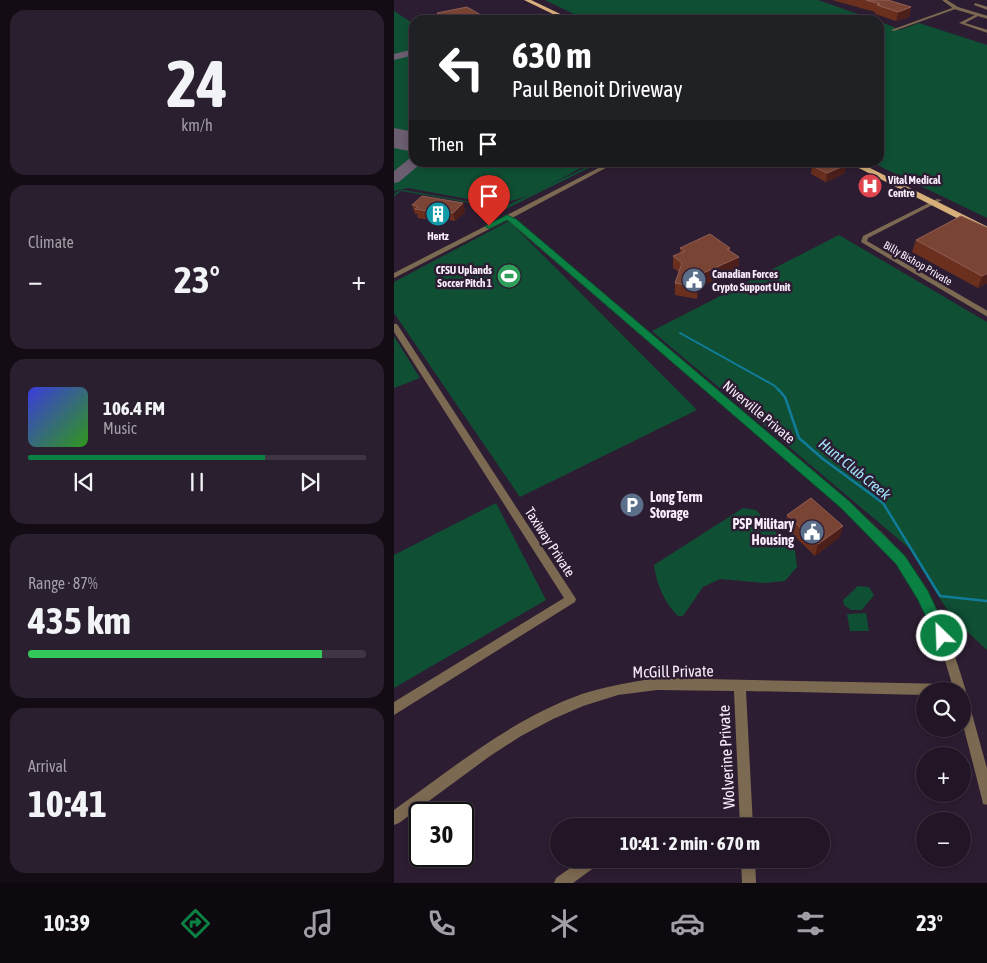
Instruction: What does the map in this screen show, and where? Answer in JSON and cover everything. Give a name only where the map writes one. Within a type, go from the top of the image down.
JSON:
[{"type":"main road","points":[[527,0],[564,15]]},
{"type":"main road","points":[[537,0],[561,15]]},
{"type":"main road","points":[[862,167],[987,224]]},
{"type":"main road","points":[[872,167],[987,231]]},
{"type":"street","points":[[944,0],[956,8],[987,18]]},
{"type":"street","points":[[975,4],[987,9]]},
{"type":"street","points":[[893,30],[956,8]]},
{"type":"street","points":[[987,9],[961,23],[987,32]]},
{"type":"street","points":[[394,276],[605,167]]},
{"type":"street","name":"Billy Bishop Private","points":[[936,202],[865,237],[864,242],[987,315]]},
{"type":"street","name":"Niverville Private","points":[[507,217],[845,505],[886,543],[912,577],[926,602],[949,652],[957,682]]},
{"type":"street","name":"Taxiway Private","points":[[394,326],[458,430],[570,599],[394,709]]},
{"type":"street","name":"McGill Private","points":[[394,818],[532,722],[582,699],[620,688],[648,685],[916,690]]},
{"type":"street","name":"Wolverine Private","points":[[740,686],[747,818]]},
{"type":"street","points":[[971,735],[987,799]]},
{"type":"street","points":[[563,882],[582,868]]},
{"type":"street","points":[[748,868],[749,883]]},
{"type":"green space","points":[[545,0],[818,0],[861,15],[576,15]]},
{"type":"green space","points":[[394,11],[409,21],[409,52],[394,56]]},
{"type":"green space","points":[[884,23],[900,30],[919,23],[987,45],[987,218],[881,167],[884,167]]},
{"type":"green space","points":[[409,55],[409,136],[394,134],[394,58]]},
{"type":"green space","points":[[394,143],[409,145],[409,161],[394,174]]},
{"type":"green space","points":[[415,167],[583,167],[532,194],[495,204],[408,188],[394,191],[394,183]]},
{"type":"green space","points":[[587,167],[591,167],[506,209],[401,191],[394,197],[394,195],[396,192],[404,190],[488,205],[506,206]]},
{"type":"green space","points":[[509,221],[697,410],[520,497],[394,313],[394,282]]},
{"type":"green space","points":[[839,235],[987,322],[987,650],[952,618],[909,548],[652,331]]},
{"type":"green space","points":[[394,336],[420,378],[394,388]]},
{"type":"green space","points":[[496,503],[546,600],[394,688],[394,555]]},
{"type":"green space","points":[[743,508],[756,510],[782,539],[789,543],[795,551],[797,567],[785,581],[765,583],[720,579],[703,587],[683,616],[678,616],[669,606],[662,593],[654,565]]},
{"type":"green space","points":[[858,586],[869,587],[874,595],[862,610],[851,610],[844,605],[843,600]]},
{"type":"green space","points":[[866,613],[869,631],[850,631],[847,614]]},
{"type":"building","points":[[866,0],[888,0],[911,7],[898,12]]},
{"type":"building","points":[[467,7],[481,15],[440,15],[437,13]]},
{"type":"building","points":[[814,167],[841,167],[827,173]]},
{"type":"building","points":[[422,196],[463,203],[453,213],[430,208],[427,211],[415,209],[418,206],[412,205]]},
{"type":"building","points":[[961,216],[988,228],[988,273],[982,276],[916,240]]},
{"type":"building","points":[[710,234],[739,257],[699,275],[697,287],[675,283],[682,263],[673,256],[685,251],[680,248]]},
{"type":"building","points":[[811,498],[843,526],[818,544],[787,515]]},
{"type":"waterway","name":"Hunt Club Creek","points":[[680,333],[775,386],[779,391]]},
{"type":"waterway","name":"Hunt Club Creek","points":[[778,389],[785,397],[799,438],[823,459],[883,503],[940,596],[988,601]]},
{"type":"taxiway","points":[[394,57],[409,53]]},
{"type":"taxiway","points":[[394,139],[409,141]]},
{"type":"taxiway","points":[[394,179],[409,166]]},
{"type":"runway","points":[[394,138],[409,141]]},
{"type":"place","name":"Vital Medical Centre","points":[[870,186]]},
{"type":"place","name":"Hertz","points":[[438,214]]},
{"type":"place","name":"CFSU Uplands Soccer Pitch 1","points":[[509,276]]},
{"type":"place","name":"Canadian Forces Crypto Support Unit","points":[[694,280]]},
{"type":"place","name":"Long Term Storage","points":[[632,505]]},
{"type":"place","name":"PSP Military Housing","points":[[812,532]]},
{"type":"route","points":[[489,226],[507,217],[513,221],[845,505],[886,543],[901,560],[923,596],[942,636]]}]
